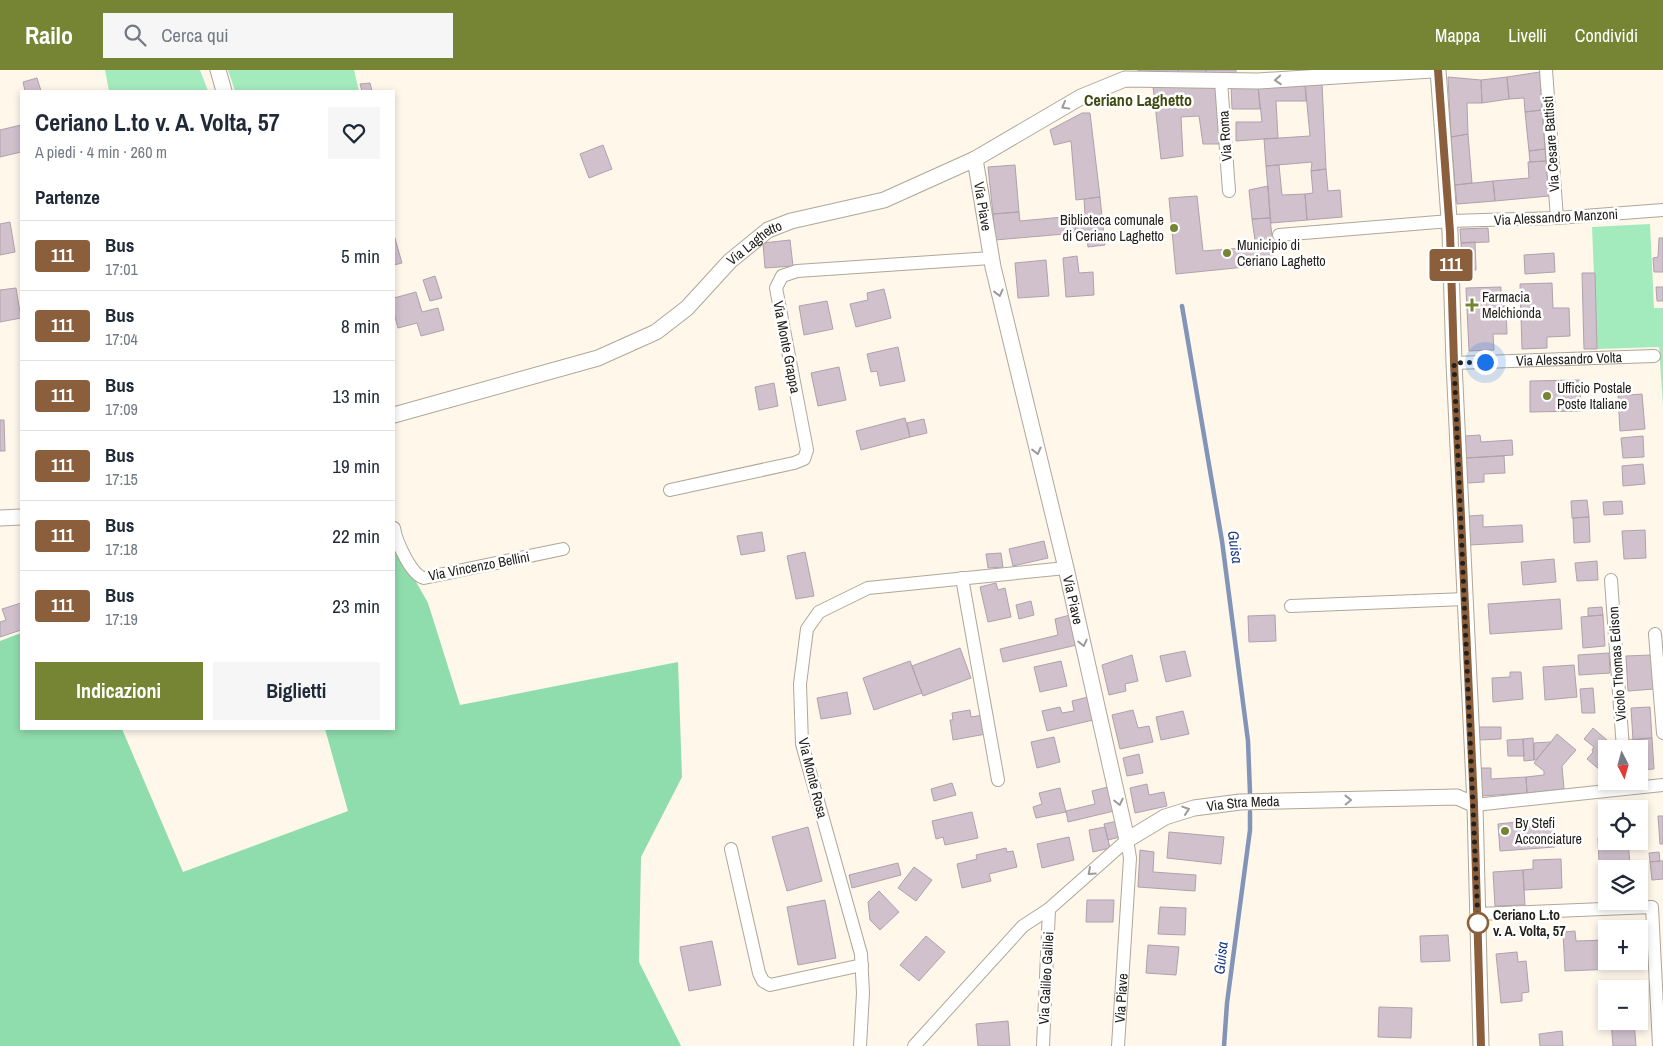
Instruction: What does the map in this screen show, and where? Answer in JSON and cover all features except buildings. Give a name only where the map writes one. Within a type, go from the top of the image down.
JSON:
[{"type":"street","points":[[218,70],[224,90]]},
{"type":"street","points":[[1128,74],[1221,80],[1257,76],[1432,70]]},
{"type":"street","points":[[1438,70],[1450,221],[1454,363],[1474,805],[1481,1046]]},
{"type":"street","name":"Via Cesare Battisti","points":[[1546,70],[1557,218]]},
{"type":"street","name":"Via Laghetto","points":[[395,414],[598,358],[656,332],[687,308],[730,261],[768,230],[791,221],[870,205],[975,159],[1081,97],[1128,74]]},
{"type":"street","name":"Via Roma","points":[[1221,80],[1229,191]]},
{"type":"street","name":"Via Piave","points":[[975,159],[991,258],[1066,568],[1130,858],[1118,1046]]},
{"type":"street","name":"Via Alessandro Manzoni","points":[[1279,235],[1450,221],[1557,218],[1663,210]]},
{"type":"street","name":"Via Monte Grappa","points":[[670,490],[794,463],[804,459],[808,450],[776,288],[782,276],[797,271],[991,258]]},
{"type":"street","name":"Via Alessandro Volta","points":[[1454,363],[1654,356]]},
{"type":"street","points":[[0,518],[20,517]]},
{"type":"street","name":"Via Vincenzo Bellini","points":[[395,537],[413,571],[418,577],[424,578],[563,549]]},
{"type":"street","name":"Via Monte Rosa","points":[[860,1046],[863,993],[861,954],[802,744],[800,684],[806,629],[819,612],[868,588],[1066,568]]},
{"type":"street","points":[[962,578],[998,780]]},
{"type":"street","name":"Vicolo Thomas Edison","points":[[1611,580],[1622,740]]},
{"type":"street","points":[[1291,606],[1465,599]]},
{"type":"street","points":[[1655,634],[1663,733]]},
{"type":"street","name":"Via Stra Meda","points":[[1648,785],[1663,785]]},
{"type":"street","name":"Via Stra Meda","points":[[914,1046],[1023,926],[1049,909],[1127,840],[1165,817],[1194,808],[1240,802],[1457,797],[1474,805],[1598,789]]},
{"type":"street","points":[[732,849],[759,973],[763,981],[770,985],[862,965]]},
{"type":"street","points":[[1478,914],[1652,908],[1659,1046]]},
{"type":"street","name":"Via Galileo Galilei","points":[[1043,1046],[1049,909]]},
{"type":"green space","points":[[105,70],[200,70],[208,90],[109,90]]},
{"type":"green space","points":[[228,70],[354,70],[359,90],[235,90]]},
{"type":"green space","points":[[1650,224],[1654,308],[1663,308],[1663,406],[1659,347],[1597,349],[1592,227]]},
{"type":"green space","points":[[398,550],[428,603],[460,705],[678,662],[682,777],[641,857],[639,962],[681,1046],[0,1046],[0,641],[20,633],[20,730],[122,730],[183,872],[348,811],[325,730],[395,730],[395,551]]},
{"type":"waterway","name":"Guisa","points":[[1182,306],[1222,541],[1248,741],[1250,793]]},
{"type":"waterway","name":"Guisa","points":[[1224,1046],[1227,1003],[1250,830],[1250,812]]},
{"type":"bus line","name":"111","points":[[1438,70],[1450,232],[1474,805],[1481,1046]]},
{"type":"place","name":"Biblioteca comunale di Ceriano Laghetto","points":[[1174,228]]},
{"type":"place","name":"Municipio di Ceriano Laghetto","points":[[1227,253]]},
{"type":"place","name":"Farmacia Melchionda","points":[[1472,305]]},
{"type":"place","name":"Ufficio Postale Poste Italiane","points":[[1547,396]]},
{"type":"place","name":"By Stefi Acconciature","points":[[1505,831]]},
{"type":"place","name":"Ceriano L.to v. A. Volta, 57","points":[[1478,923]]},
{"type":"district","name":"Ceriano Laghetto","points":[[1138,100]]},
{"type":"route","points":[[1478,923],[1454,363],[1485,362]]}]
